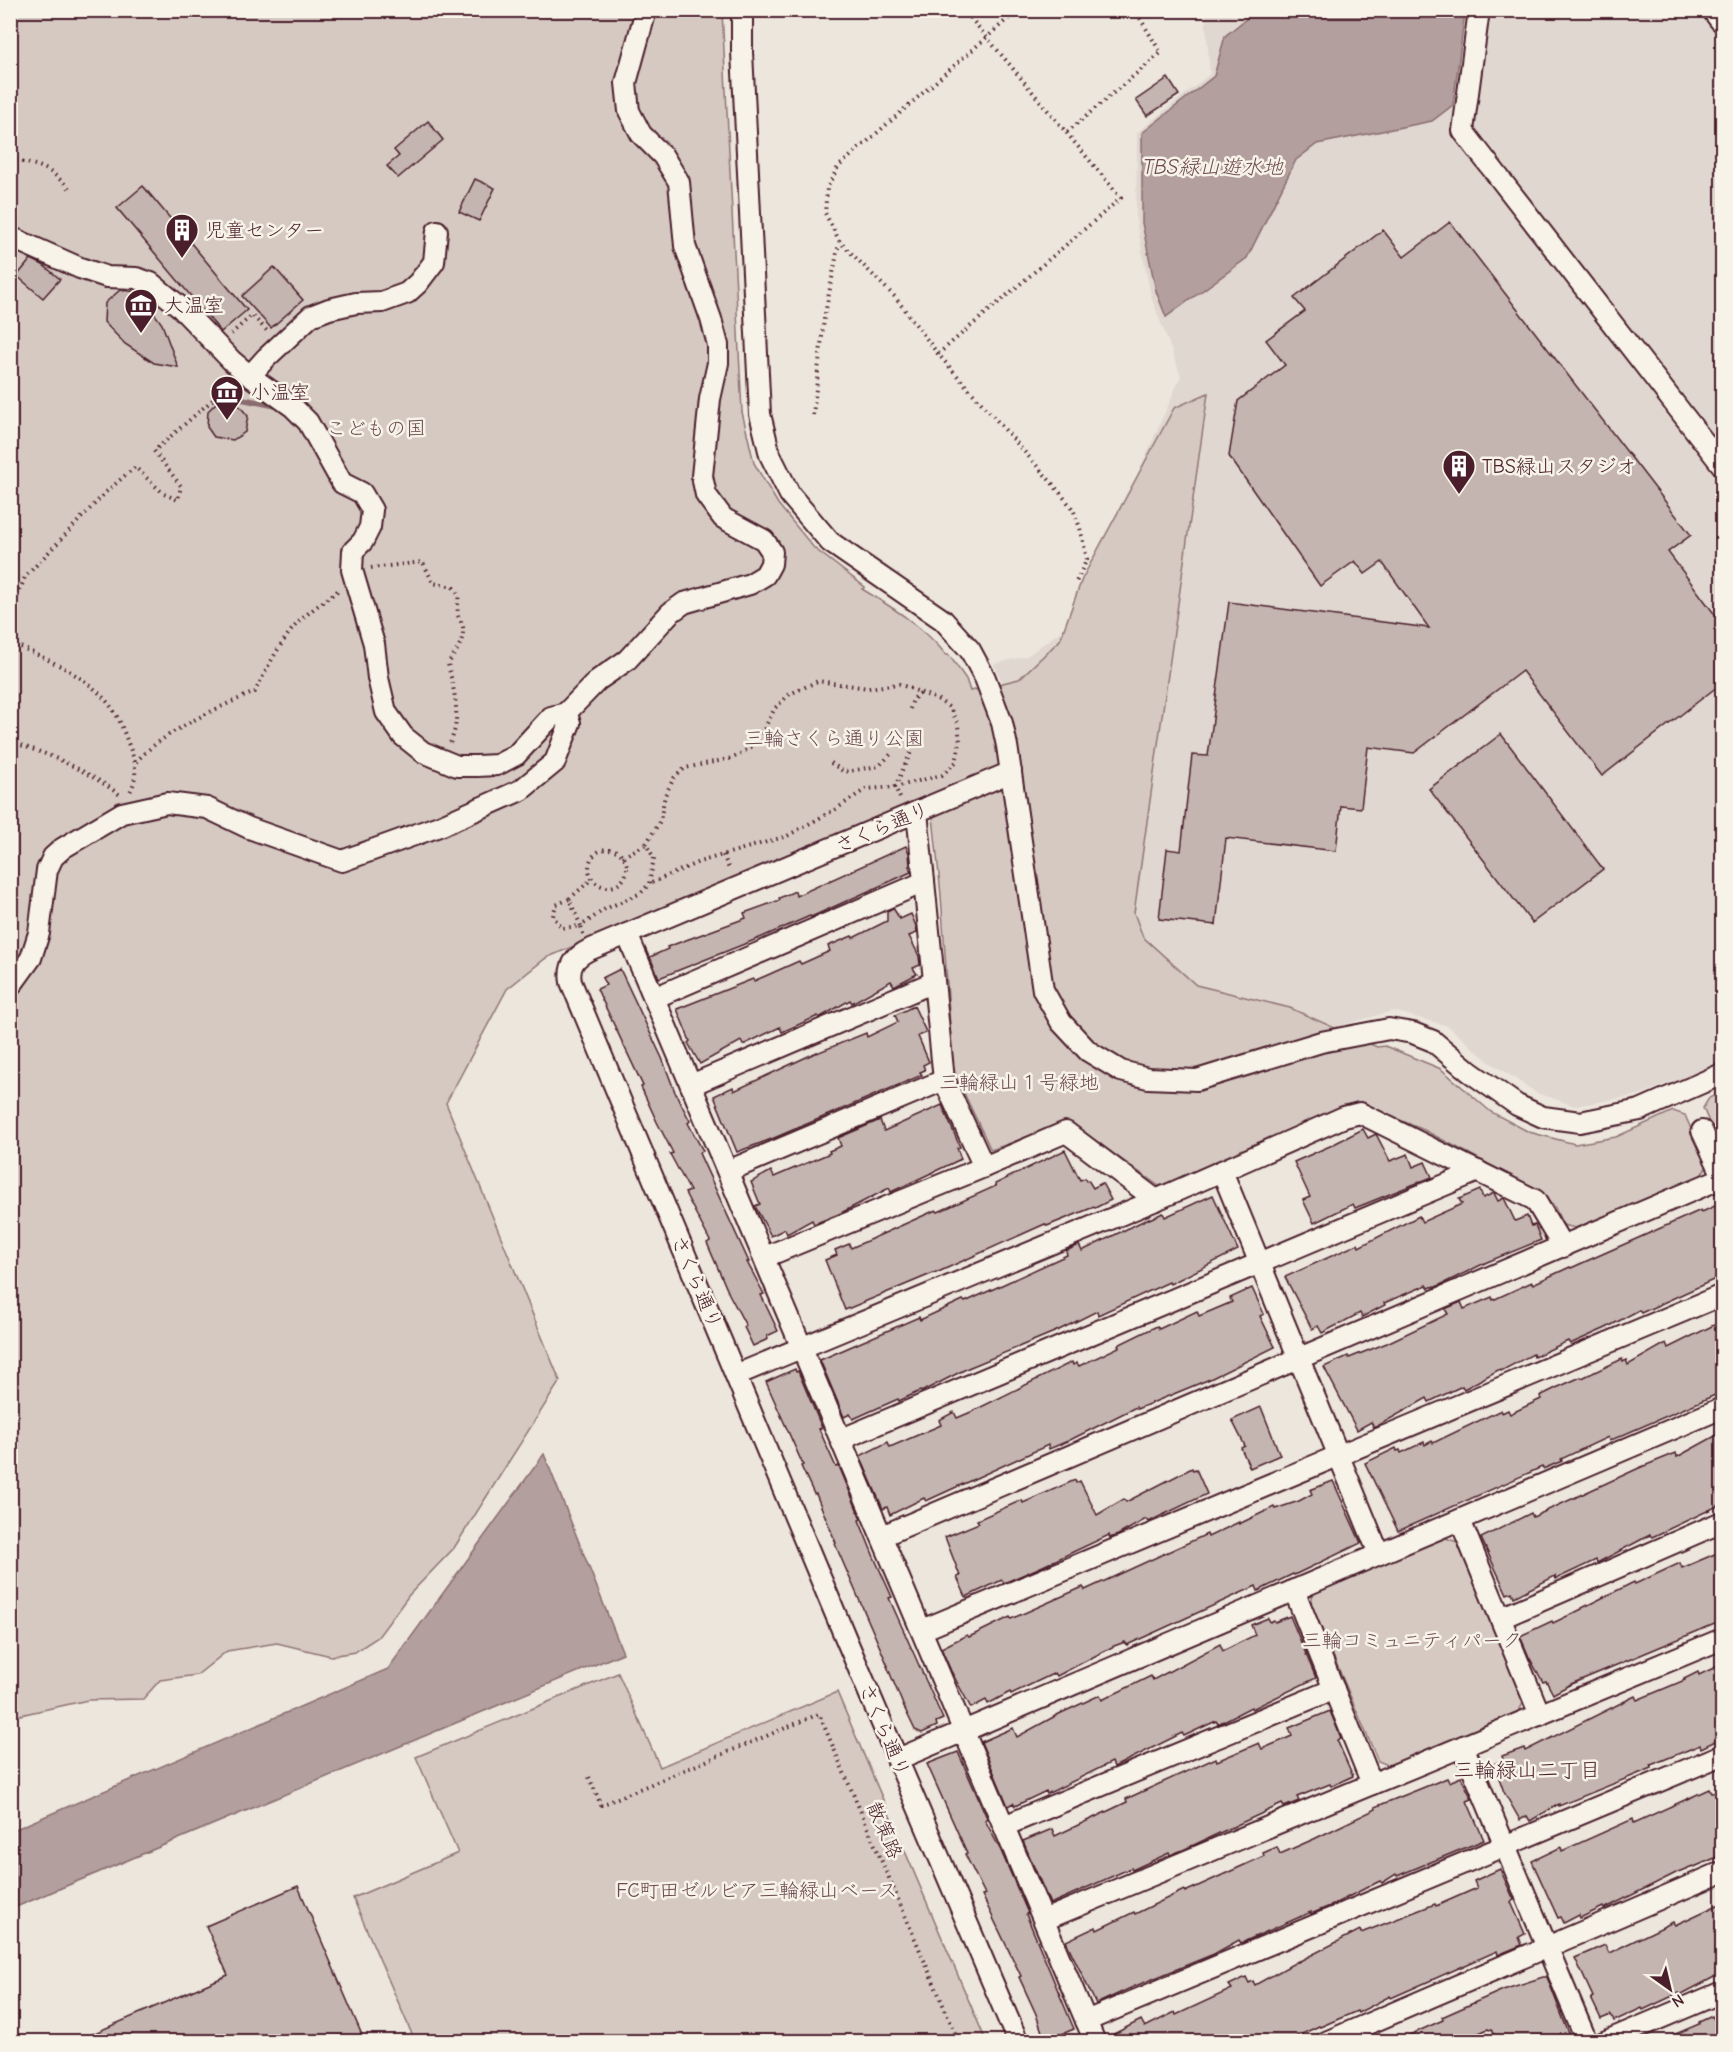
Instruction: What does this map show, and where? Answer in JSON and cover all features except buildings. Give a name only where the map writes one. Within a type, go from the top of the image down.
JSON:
[{"type":"main road","points":[[1716,10],[1722,18]]},
{"type":"street","points":[[10,237],[80,268],[107,277],[136,278],[151,283],[179,306],[217,346],[250,376],[293,407],[308,422],[342,483],[362,493],[372,510],[370,527],[363,541],[353,550],[352,570],[374,644],[378,678],[386,712],[403,736],[423,752],[457,766],[497,765],[516,755],[551,717],[566,713],[598,680],[627,660],[670,613],[684,603],[750,584],[765,575],[771,564],[772,552],[764,540],[723,518],[706,495],[702,476],[710,399],[718,363],[718,345],[685,246],[679,182],[663,156],[641,134],[629,111],[626,83],[646,10]]},
{"type":"street","points":[[742,10],[760,414],[770,455],[790,495],[830,542],[943,620],[970,650],[986,678],[1002,723],[1011,772],[1043,990],[1061,1022],[1088,1051],[1121,1071],[1148,1078],[1197,1080],[1321,1042],[1389,1029],[1413,1033],[1433,1041],[1470,1072],[1517,1106],[1543,1117],[1580,1122],[1640,1110],[1722,1074]]},
{"type":"street","points":[[1479,10],[1463,131],[1722,465]]},
{"type":"street","points":[[250,376],[311,316],[356,303],[382,302],[407,293],[418,284],[434,262],[437,231]]},
{"type":"street","points":[[10,987],[31,958],[39,933],[47,870],[53,857],[63,848],[122,813],[167,803],[207,808],[249,828],[342,861],[442,825],[521,790],[555,762],[570,723],[566,713]]},
{"type":"street","name":"さくら通り","points":[[1011,772],[580,954],[573,962],[569,972],[571,982],[1018,2042]]},
{"type":"street","points":[[917,812],[944,1080],[984,1167]]},
{"type":"street","points":[[654,998],[924,882]]},
{"type":"street","points":[[627,934],[1095,2042]]},
{"type":"street","points":[[691,1085],[934,982]]},
{"type":"street","points":[[728,1171],[944,1080]]},
{"type":"street","points":[[736,1375],[1156,1200],[1344,1117],[1360,1113],[1535,1200],[1563,1246]]},
{"type":"street","points":[[882,1536],[1722,1176],[1702,1131]]},
{"type":"street","points":[[765,1257],[1066,1132],[1156,1200]]},
{"type":"street","points":[[1222,1171],[1379,1554]]},
{"type":"street","points":[[842,1439],[1478,1171]]},
{"type":"street","points":[[922,1630],[1722,1295]]},
{"type":"street","points":[[898,1759],[1722,1408]]},
{"type":"street","points":[[1460,1520],[1540,1715]]},
{"type":"street","points":[[1501,1618],[1722,1522]]},
{"type":"street","points":[[1294,1590],[1372,1784]]},
{"type":"street","points":[[1044,1920],[1722,1639]]},
{"type":"street","points":[[1004,1826],[1334,1689]]},
{"type":"street","points":[[1464,1746],[1587,2042]]},
{"type":"street","points":[[1086,2021],[1722,1755]]},
{"type":"street","points":[[1326,2042],[1722,1872]]},
{"type":"street","points":[[1604,2042],[1722,1992]]},
{"type":"path","points":[[938,354],[1121,198],[964,10]]},
{"type":"path","points":[[1018,10],[838,167],[826,188],[825,213],[840,242],[895,297],[938,354],[1073,509],[1087,558],[1076,582]]},
{"type":"path","points":[[1067,132],[1161,53],[1135,10]]},
{"type":"path","points":[[10,160],[43,166],[69,188]]},
{"type":"path","points":[[813,416],[824,319],[840,242]]},
{"type":"path","points":[[217,346],[252,315],[280,344]]},
{"type":"path","points":[[10,625],[12,611],[25,577],[106,492],[135,467],[164,494],[178,500],[181,486],[154,451],[218,395],[250,376]]},
{"type":"path","points":[[136,762],[147,749],[179,730],[225,704],[255,693],[290,631],[308,614],[370,568],[423,562],[433,583],[453,586],[458,594],[460,601],[458,614],[463,627],[462,642],[448,664],[456,701],[457,723],[451,742],[439,758]]},
{"type":"path","points":[[10,642],[63,667],[97,690],[117,717],[136,762],[134,785],[126,799],[57,758],[10,742]]},
{"type":"path","points":[[592,879],[569,899],[556,905],[553,916],[562,928],[581,926],[605,909],[641,893],[649,884],[699,862],[787,836],[836,809],[866,789],[895,786],[942,775],[956,762],[960,742],[958,724],[950,708],[922,692],[899,684],[868,688],[818,681],[800,688],[775,708],[761,735],[750,748],[733,758],[685,768],[674,778],[665,795],[660,820],[646,844],[623,857]]},
{"type":"path","points":[[910,709],[913,699],[922,692]]},
{"type":"path","points":[[831,763],[844,772],[863,769],[879,766],[893,752]]},
{"type":"path","points":[[895,786],[911,752]]},
{"type":"path","points":[[646,844],[654,858],[649,884]]},
{"type":"path","points":[[606,849],[613,850],[623,857],[627,869],[623,880],[618,885],[606,888],[600,886],[588,872],[595,854],[606,849]]},
{"type":"path","points":[[569,899],[589,950]]},
{"type":"path","name":"散策路","points":[[589,1777],[601,1805],[819,1714],[959,2042]]},
{"type":"shaded area","points":[[1205,11],[1722,11],[1722,1062],[1639,1095],[1575,1106],[1537,1093],[1488,1061],[1448,1026],[1393,1011],[1196,1065],[1013,706],[994,664],[1027,656],[1072,623],[1181,376],[1151,296],[1136,220],[1137,133],[1210,74]]},
{"type":"green space","points":[[10,11],[722,11],[742,412],[754,463],[778,504],[814,548],[865,587],[862,589],[918,627],[946,655],[949,655],[966,679],[970,691],[1019,679],[1060,640],[1082,579],[1174,408],[1208,393],[1134,913],[1143,937],[1196,985],[1290,1008],[1377,1047],[1385,1046],[1441,1069],[1491,1112],[1529,1132],[1575,1144],[1616,1137],[1673,1111],[1685,1115],[1707,1166],[1698,1180],[1575,1228],[1563,1225],[1554,1206],[1515,1178],[1424,1130],[1357,1102],[1326,1113],[1249,1152],[1159,1186],[1069,1122],[991,1150],[953,1070],[941,895],[931,797],[546,958],[507,989],[446,1103],[560,1381],[454,1548],[409,1595],[378,1637],[355,1652],[331,1656],[277,1643],[227,1651],[197,1675],[160,1680],[143,1699],[88,1700],[11,1717]]},
{"type":"green space","points":[[1722,1092],[1722,1152],[1703,1108],[1709,1098]]},
{"type":"green space","name":"三輪コミュニティパーク","points":[[1446,1538],[1457,1542],[1524,1701],[1519,1711],[1390,1766],[1378,1761],[1311,1604],[1313,1593]]},
{"type":"green space","name":"FC町田ゼルビア三輪緑山ベース","points":[[618,1673],[660,1767],[837,1692],[986,2041],[415,2041],[353,1898],[458,1853],[416,1757]]},
{"type":"water","name":"TBS緑山遊水地","points":[[1257,10],[1465,11],[1453,105],[1432,121],[1317,144],[1296,160],[1247,258],[1166,317],[1156,291],[1142,223],[1142,133],[1214,76],[1225,36]]},
{"type":"water","points":[[544,1454],[623,1653],[11,1909],[11,1831],[388,1669]]},
{"type":"waterway","points":[[242,399],[277,406]]},
{"type":"place","name":"児童センター","points":[[182,259]]},
{"type":"place","name":"大温室","points":[[141,334]]},
{"type":"place","name":"小温室","points":[[227,421]]},
{"type":"place","name":"TBS緑山スタジオ","points":[[1459,495]]},
{"type":"district","name":"三輪緑山二丁目","points":[[1527,1770]]},
{"type":"park label","name":"こどもの国","points":[[376,428]]},
{"type":"park label","name":"三輪さくら通り公園","points":[[834,738]]},
{"type":"park label","name":"三輪緑山１号緑地","points":[[1019,1082]]}]
